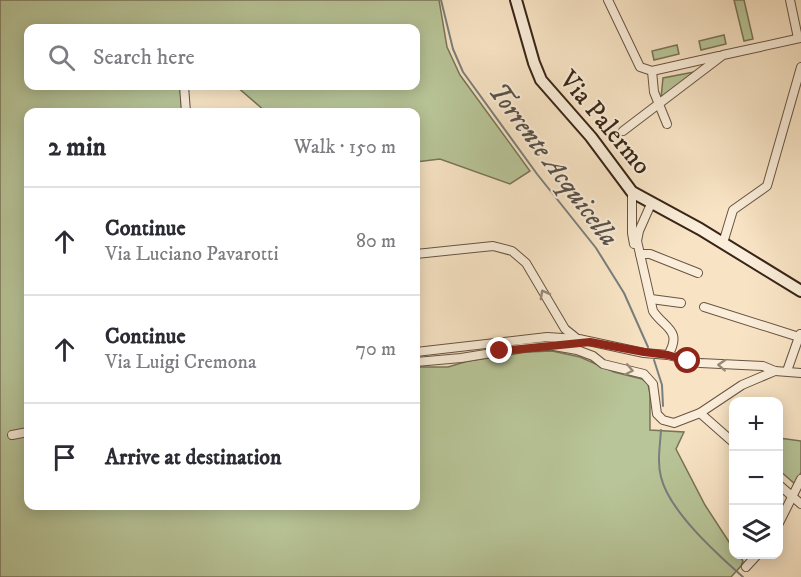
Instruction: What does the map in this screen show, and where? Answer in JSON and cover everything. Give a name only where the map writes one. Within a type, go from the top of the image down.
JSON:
[{"type":"main road","name":"Via Palermo","points":[[516,0],[541,80],[591,137],[632,192],[723,243],[801,291]]},
{"type":"street","points":[[608,0],[636,63],[651,71],[800,38],[790,0]]},
{"type":"street","points":[[623,131],[723,54]]},
{"type":"street","points":[[723,243],[733,210],[767,186],[801,67]]},
{"type":"street","points":[[651,71],[654,92],[667,124]]},
{"type":"street","points":[[184,90],[186,108]]},
{"type":"street","points":[[632,192],[633,242],[640,254]]},
{"type":"street","points":[[651,204],[639,231],[637,242],[655,315],[669,326],[673,335],[672,348],[668,355]]},
{"type":"street","points":[[420,254],[493,246],[512,250],[526,263],[566,335]]},
{"type":"street","points":[[640,254],[650,254],[698,273]]},
{"type":"street","points":[[651,299],[681,303]]},
{"type":"street","points":[[704,307],[800,335],[787,370]]},
{"type":"street","points":[[420,352],[566,335],[700,363],[763,366],[775,371]]},
{"type":"street","points":[[420,362],[522,348],[592,342]]},
{"type":"street","points":[[592,342],[593,356]]},
{"type":"street","points":[[554,346],[577,350],[593,356],[603,364],[648,376],[655,392],[657,414],[663,420],[674,423],[700,413],[742,385],[775,371],[787,370],[801,373]]},
{"type":"street","points":[[700,413],[729,439]]},
{"type":"street","points":[[12,435],[24,433]]},
{"type":"street","points":[[783,516],[801,479]]},
{"type":"street","points":[[783,488],[801,504]]},
{"type":"street","points":[[746,567],[754,559]]},
{"type":"green space","points":[[0,0],[439,0],[447,47],[460,75],[530,171],[510,184],[440,159],[420,162],[420,108],[261,108],[241,90],[420,90],[420,24],[24,24],[24,90],[180,90],[182,108],[24,108],[24,510],[420,510],[420,367],[448,367],[468,361],[527,352],[552,351],[580,357],[614,372],[642,379],[648,384],[650,430],[684,432],[676,449],[705,505],[729,542],[729,559],[743,561],[731,577],[0,577]]},
{"type":"green space","points":[[734,0],[744,0],[753,39],[744,41]]},
{"type":"green space","points":[[724,35],[726,44],[701,50],[699,41]]},
{"type":"green space","points":[[677,45],[679,54],[654,60],[652,51]]},
{"type":"green space","points":[[694,72],[661,98],[663,78]]},
{"type":"green space","points":[[783,439],[801,441],[801,472],[796,485],[783,474]]},
{"type":"waterway","name":"Torrente Acquicella","points":[[441,0],[453,49],[463,72],[537,174],[596,248],[624,293],[648,347]]},
{"type":"waterway","name":"Torrente Acquicella","points":[[654,360],[662,385],[663,406]]},
{"type":"waterway","name":"Torrente Acquicella","points":[[661,430],[659,466],[666,490],[695,531],[743,577]]},
{"type":"route","points":[[500,351],[590,342],[668,355],[688,361]]}]
